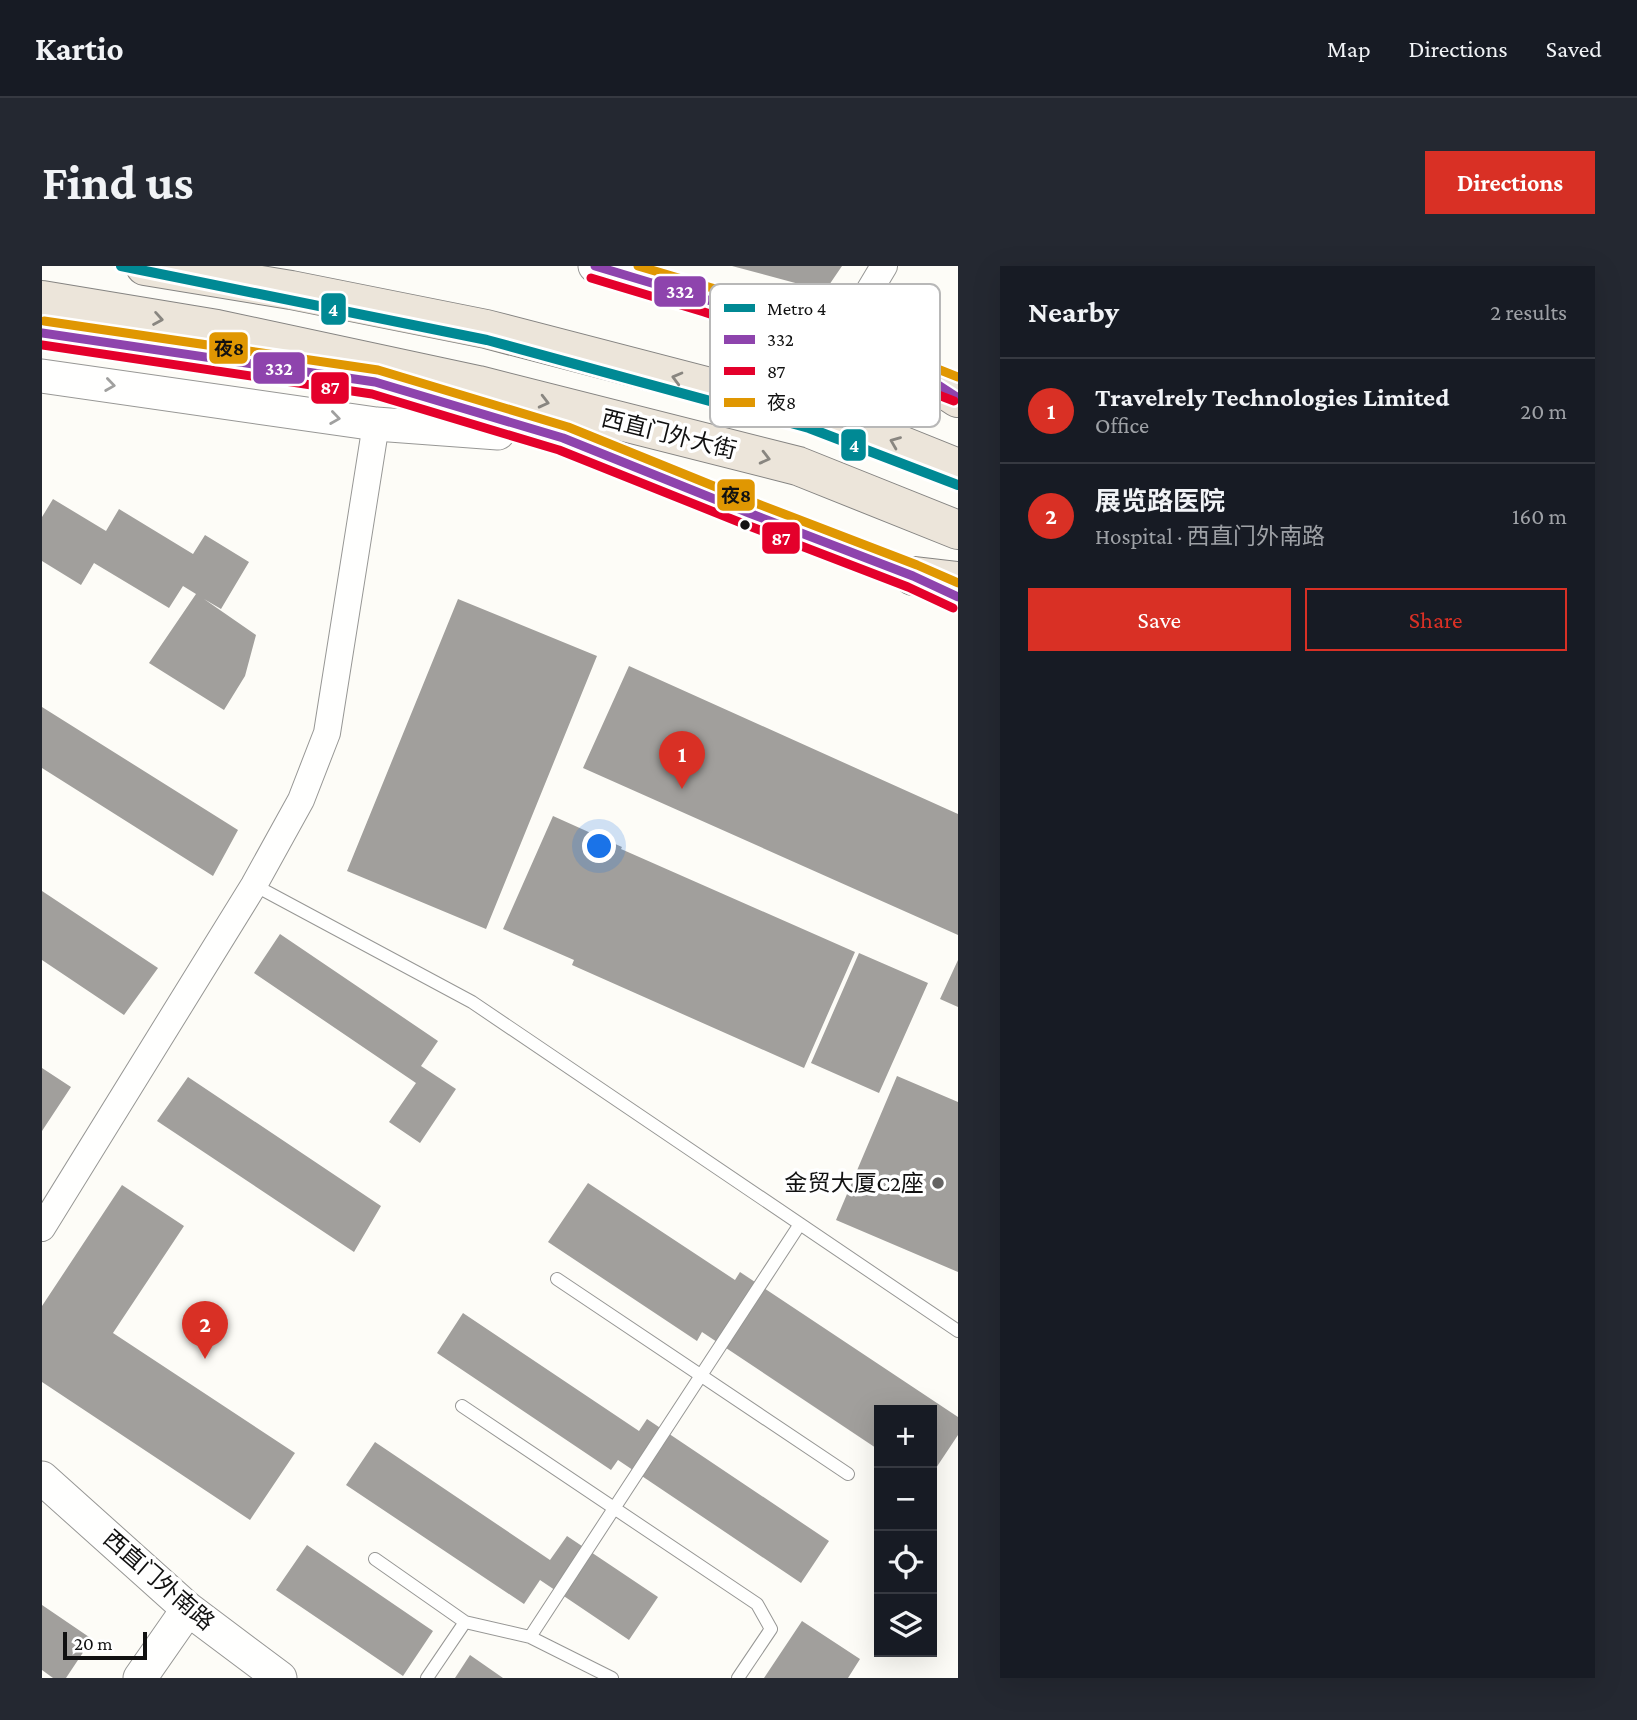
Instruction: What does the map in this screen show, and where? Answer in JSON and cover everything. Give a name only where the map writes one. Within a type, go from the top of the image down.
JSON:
[{"type":"highway","points":[[145,266],[291,290],[486,329],[710,387]]},
{"type":"highway","name":"西直门外大街","points":[[42,300],[217,329],[478,385],[798,466],[958,530]]},
{"type":"highway","points":[[856,427],[958,468]]},
{"type":"highway","points":[[913,576],[958,581]]},
{"type":"street","points":[[596,266],[710,301]]},
{"type":"street","points":[[873,284],[884,266]]},
{"type":"street","name":"西直门外大街","points":[[42,333],[375,382],[563,438],[913,576]]},
{"type":"street","name":"西直门外大街","points":[[42,376],[376,424],[563,438]]},
{"type":"street","points":[[42,1228],[254,885],[301,800],[327,733],[376,424]]},
{"type":"street","name":"西直门外南路","points":[[42,1478],[188,1609],[280,1678]]},
{"type":"street","points":[[140,1678],[188,1609]]},
{"type":"lane","points":[[254,885],[472,1002],[958,1331]]},
{"type":"lane","points":[[530,1637],[800,1224]]},
{"type":"lane","points":[[557,1279],[848,1474]]},
{"type":"lane","points":[[462,1406],[757,1604],[771,1629],[738,1678]]},
{"type":"lane","points":[[375,1559],[465,1622],[530,1637],[611,1678]]},
{"type":"lane","points":[[427,1678],[465,1622]]},
{"type":"building","points":[[732,266],[842,266],[830,284],[799,284]]},
{"type":"building","points":[[53,499],[106,531],[119,509],[193,554],[205,535],[249,562],[221,609],[204,599],[256,635],[245,676],[224,710],[149,663],[196,594],[183,586],[169,608],[94,563],[81,585],[42,561],[42,517]]},
{"type":"building","points":[[458,599],[597,656],[486,929],[347,871]]},
{"type":"building","points":[[629,666],[958,814],[958,935],[583,768]]},
{"type":"building","points":[[42,707],[238,830],[213,876],[42,768]]},
{"type":"building","points":[[553,816],[622,847],[621,849],[855,952],[804,1068],[572,965],[574,960],[503,929]]},
{"type":"building","points":[[42,891],[158,968],[124,1015],[42,960]]},
{"type":"building","points":[[280,934],[438,1041],[421,1066],[456,1089],[420,1143],[389,1122],[416,1083],[254,973]]},
{"type":"building","points":[[859,953],[928,983],[879,1093],[811,1063]]},
{"type":"building","points":[[958,960],[958,1007],[940,999]]},
{"type":"building","points":[[42,1068],[71,1087],[42,1131]]},
{"type":"building","points":[[897,1076],[958,1102],[958,1272],[836,1220]]},
{"type":"building","points":[[188,1077],[381,1206],[354,1252],[157,1121]]},
{"type":"building","points":[[588,1183],[735,1280],[740,1272],[958,1417],[958,1435],[937,1466],[937,1405],[874,1405],[874,1447],[702,1332],[697,1341],[548,1242]]},
{"type":"building","points":[[122,1185],[184,1226],[113,1333],[295,1453],[250,1520],[42,1382],[42,1306]]},
{"type":"building","points":[[463,1313],[639,1431],[647,1419],[829,1541],[801,1583],[618,1460],[611,1470],[437,1353]]},
{"type":"building","points":[[375,1442],[550,1560],[567,1536],[658,1597],[629,1640],[540,1580],[524,1604],[346,1485]]},
{"type":"building","points":[[307,1545],[433,1631],[403,1676],[276,1590]]},
{"type":"building","points":[[42,1605],[92,1639],[66,1678],[53,1678],[42,1670]]},
{"type":"building","points":[[802,1621],[860,1659],[848,1678],[764,1678]]},
{"type":"building","points":[[470,1655],[503,1678],[455,1678]]},
{"type":"metro line","name":"4","points":[[121,266],[487,340],[710,401]]},
{"type":"metro line","name":"4","points":[[805,427],[958,485]]},
{"type":"transit line","name":"332","points":[[595,266],[710,301]]},
{"type":"transit line","name":"夜8","points":[[638,266],[710,287]]},
{"type":"transit line","name":"87","points":[[591,278],[710,314]]},
{"type":"transit line","name":"夜8","points":[[44,321],[378,370],[568,427],[958,583]]},
{"type":"transit line","name":"332","points":[[42,333],[375,382],[563,438],[913,576],[958,597]]},
{"type":"transit line","name":"87","points":[[42,345],[372,394],[559,450],[908,587],[953,608]]},
{"type":"transit line","name":"夜8","points":[[940,370],[958,377]]},
{"type":"transit line","name":"332","points":[[940,386],[958,398]]},
{"type":"transit line","name":"87","points":[[940,396],[954,401]]},
{"type":"place","name":"Travelrely Technologies Limited","points":[[682,789]]},
{"type":"place","name":"金贸大厦C2座","points":[[938,1183]]},
{"type":"place","name":"展览路医院","points":[[205,1359]]}]
